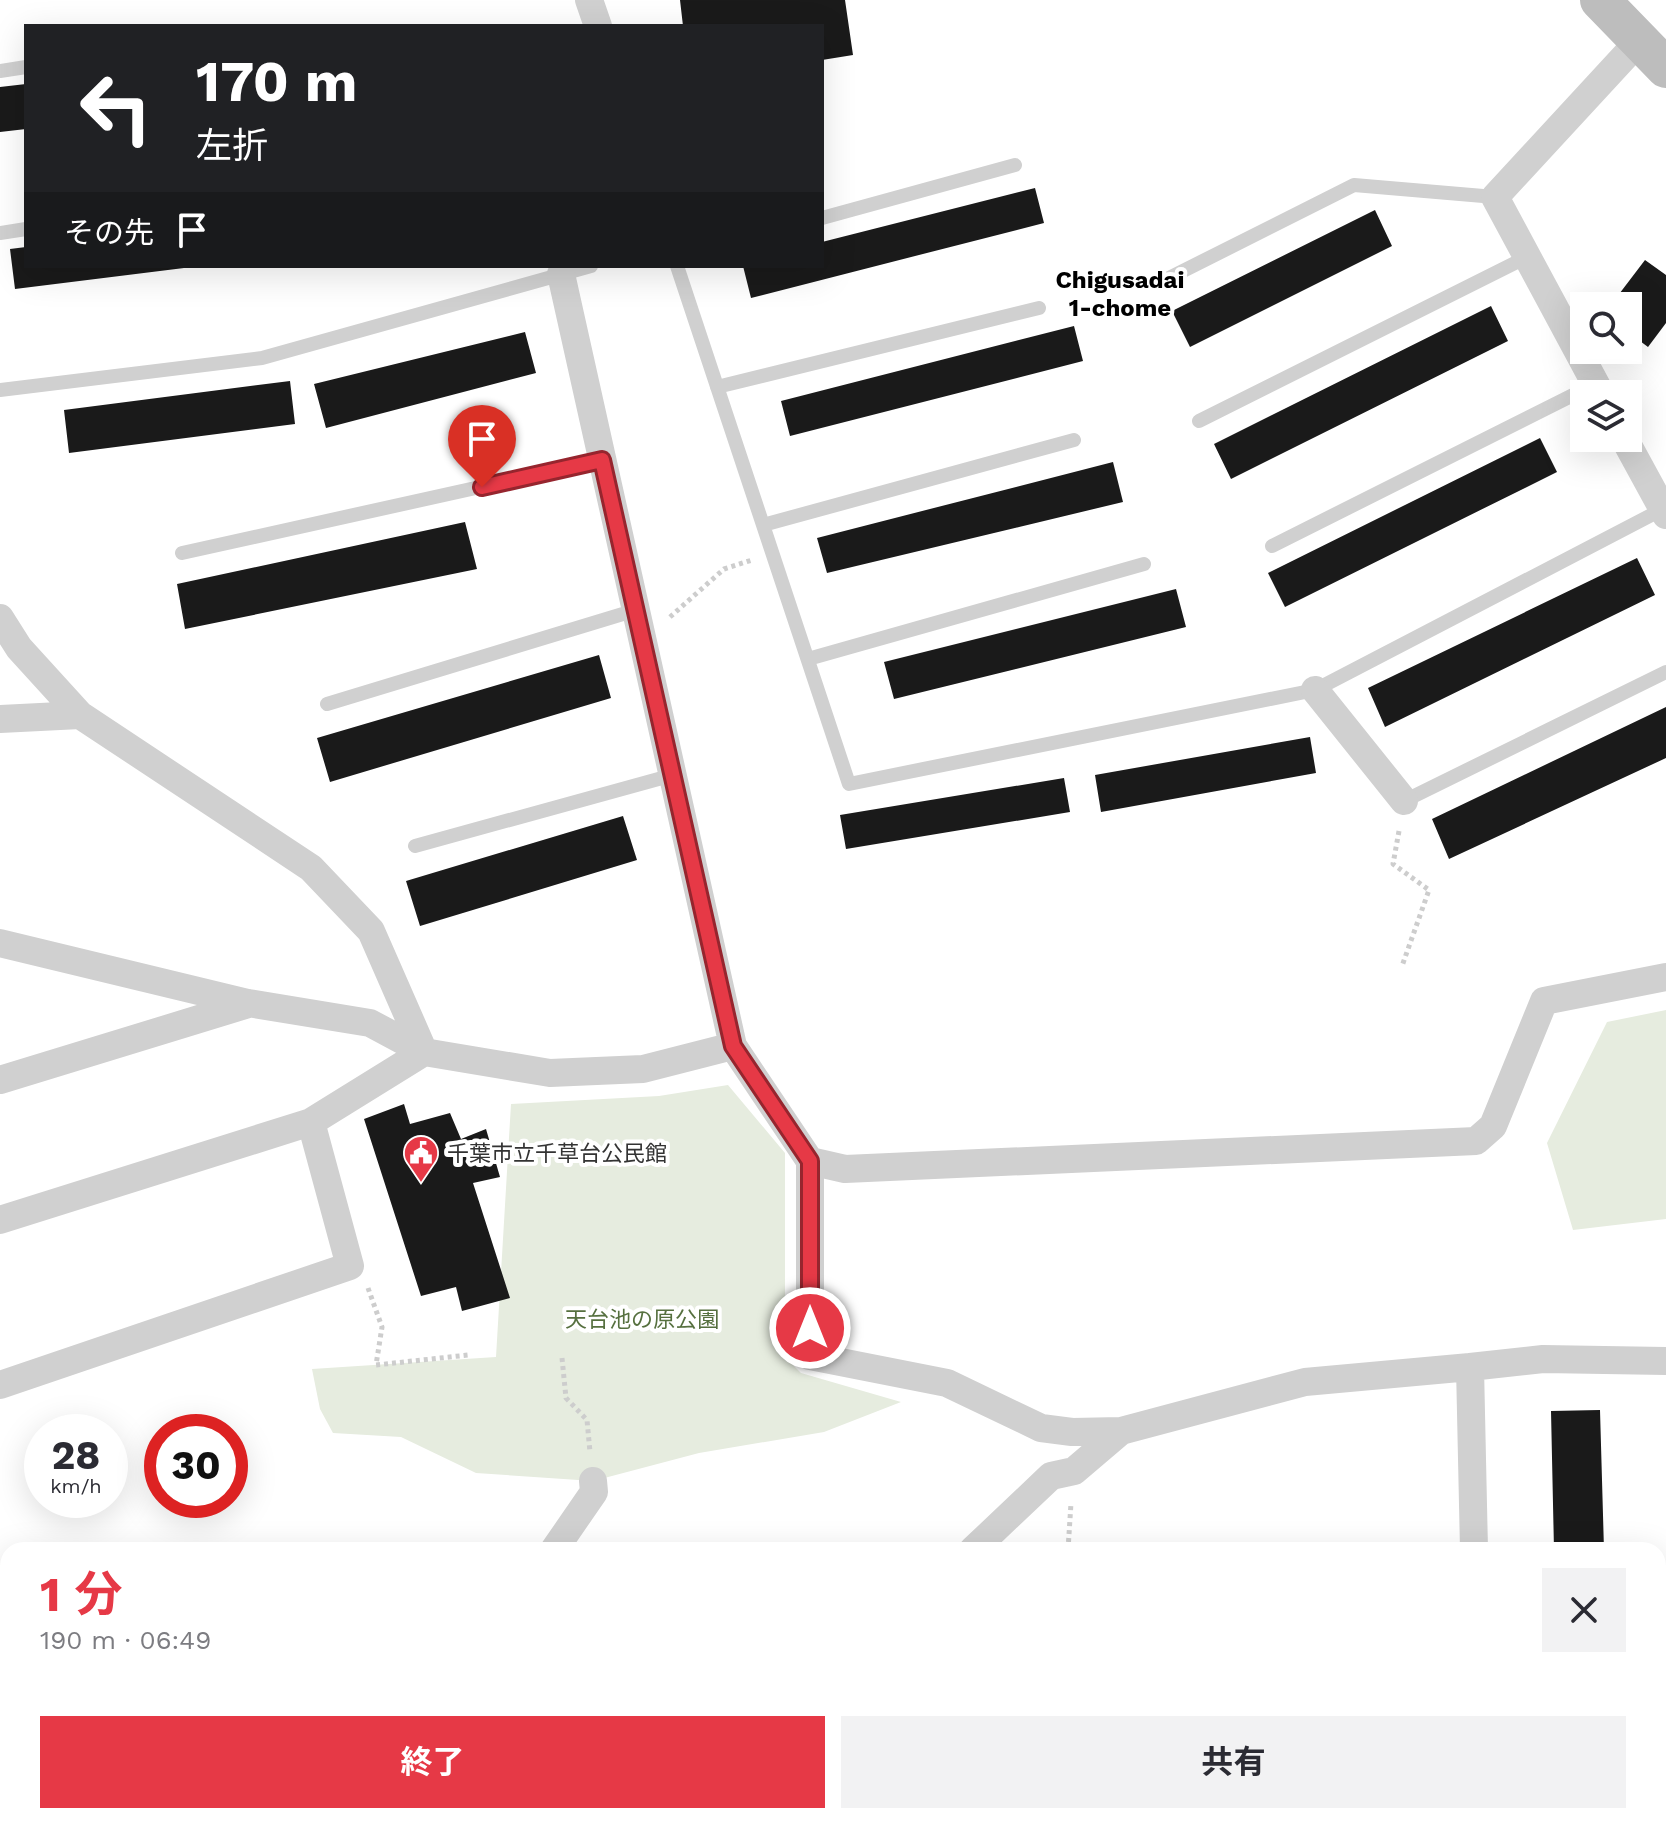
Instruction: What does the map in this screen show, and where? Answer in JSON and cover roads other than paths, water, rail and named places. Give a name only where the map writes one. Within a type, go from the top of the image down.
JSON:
[{"type":"street","points":[[589,0],[597,24]]},
{"type":"street","points":[[1593,380],[1495,197],[1653,54],[1600,0]]},
{"type":"street","points":[[561,274],[733,1046],[810,1161],[810,1356],[947,1383],[1041,1428],[1072,1432],[1121,1431],[1305,1382],[1543,1359],[1666,1361]]},
{"type":"street","points":[[1632,452],[1664,512]]},
{"type":"street","points":[[0,618],[19,648],[80,715],[311,868],[371,931],[424,1052]]},
{"type":"street","points":[[1315,690],[1404,801]]},
{"type":"street","points":[[0,719],[80,715]]},
{"type":"street","points":[[0,943],[248,1003],[370,1023],[424,1052],[550,1073],[643,1069],[733,1046]]},
{"type":"street","points":[[810,1161],[845,1169],[1476,1141],[1493,1126],[1544,1001],[1666,977]]},
{"type":"street","points":[[0,1080],[248,1003]]},
{"type":"street","points":[[0,1220],[311,1122],[424,1052]]},
{"type":"street","points":[[0,1385],[350,1266],[311,1122]]},
{"type":"street","points":[[1470,1367],[1474,1542]]},
{"type":"street","points":[[981,1542],[1051,1476],[1074,1471],[1121,1431]]},
{"type":"street","points":[[560,1542],[594,1492],[593,1481]]},
{"type":"lane","points":[[0,71],[24,67]]},
{"type":"lane","points":[[824,217],[1015,165]]},
{"type":"lane","points":[[1169,278],[1354,185],[1495,197]]},
{"type":"lane","points":[[0,233],[24,229]]},
{"type":"lane","points":[[1199,421],[1527,257]]},
{"type":"lane","points":[[0,390],[262,358],[584,268]]},
{"type":"lane","points":[[678,268],[849,784],[1315,690],[1664,512]]},
{"type":"lane","points":[[717,387],[1039,308]]},
{"type":"lane","points":[[1272,546],[1570,402]]},
{"type":"lane","points":[[763,525],[1074,440]]},
{"type":"lane","points":[[182,553],[602,460]]},
{"type":"lane","points":[[808,659],[1144,564]]},
{"type":"lane","points":[[327,704],[636,610]]},
{"type":"lane","points":[[1404,801],[1666,672]]},
{"type":"lane","points":[[415,846],[673,775]]},
{"type":"place","name":"千葉市立千草台公民館","points":[[421,1184]]},
{"type":"district","name":"Chigusadai 1-chome","points":[[1120,294]]},
{"type":"park label","name":"天台池の原公園","points":[[642,1319]]}]
